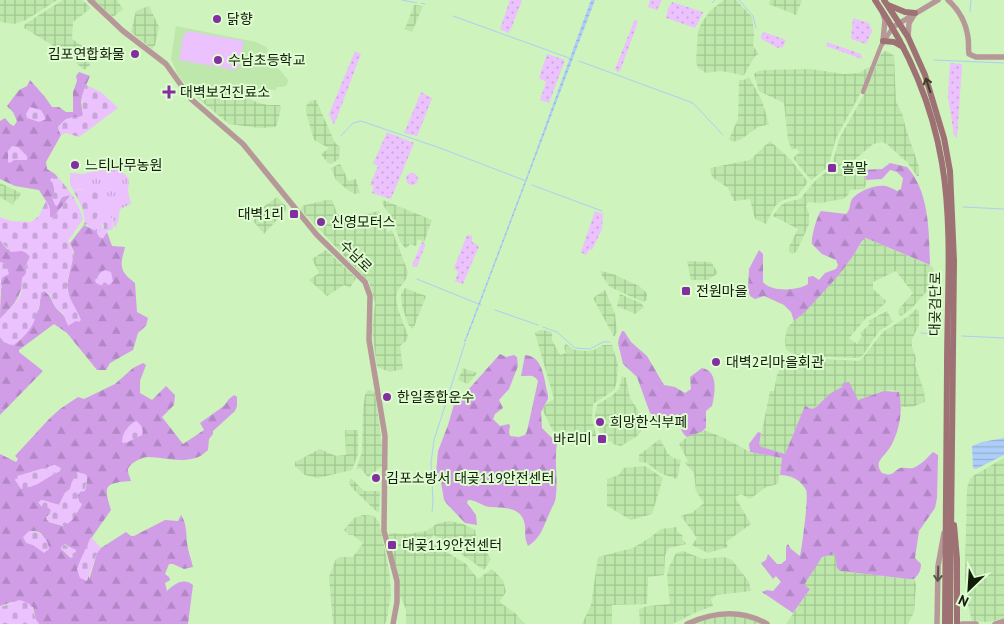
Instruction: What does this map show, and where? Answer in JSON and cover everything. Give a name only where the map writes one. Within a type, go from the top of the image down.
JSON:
[{"type":"main road","name":"대곶검단로","points":[[875,0],[884,5],[899,23],[908,37],[925,75],[944,138],[950,171],[954,261],[949,623]]},
{"type":"main road","name":"대곶검단로","points":[[884,5],[918,76],[938,142],[945,185],[948,263],[946,526],[949,623]]},
{"type":"main road","points":[[884,5],[904,12],[915,13]]},
{"type":"main road","points":[[884,41],[894,42],[906,48]]},
{"type":"street","name":"수남로","points":[[90,0],[123,31],[166,64],[191,98],[239,140],[317,235],[365,282],[370,296],[369,340],[386,450],[384,531],[396,581],[397,602],[393,624]]},
{"type":"street","points":[[864,92],[884,41],[893,27],[938,0]]},
{"type":"street","points":[[948,0],[959,12],[964,23],[968,36],[969,54],[973,56],[1004,57]]},
{"type":"street","points":[[884,5],[884,41]]},
{"type":"street","points":[[908,37],[909,23],[915,13]]},
{"type":"street","points":[[937,624],[938,566],[946,526]]},
{"type":"street","points":[[686,624],[711,614],[731,613],[755,618],[767,624]]},
{"type":"street","points":[[995,624],[1004,621]]},
{"type":"street","points":[[962,624],[976,624]]},
{"type":"shaded area","points":[[0,0],[57,0],[26,20],[14,24],[0,22]]},
{"type":"shaded area","points":[[63,0],[82,0],[91,8],[73,22],[72,39],[92,52],[88,56],[90,65],[84,70],[67,54],[24,28],[25,24]]},
{"type":"shaded area","points":[[94,0],[117,0],[123,9],[113,17]]},
{"type":"shaded area","points":[[724,0],[736,0],[752,17],[753,46],[759,54],[755,56],[744,75],[720,71],[706,73],[698,68],[696,62],[698,31],[702,22],[711,10]]},
{"type":"shaded area","points":[[770,0],[802,0],[796,15],[769,4]]},
{"type":"shaded area","points":[[414,5],[423,6],[412,32],[405,29]]},
{"type":"shaded area","points":[[149,6],[159,27],[155,45],[152,49],[131,32],[136,11]]},
{"type":"shaded area","name":"수남초등학교","points":[[176,26],[256,42],[266,47],[268,50],[265,61],[274,64],[280,70],[288,80],[287,85],[277,87],[276,90],[255,89],[250,94],[222,89],[220,96],[200,90],[194,95],[178,75],[171,59]]},
{"type":"shaded area","points":[[885,51],[894,56],[896,102],[902,113],[919,167],[919,176],[887,144],[882,142],[873,144],[853,161],[856,167],[860,167],[865,175],[866,184],[864,189],[850,190],[843,199],[820,203],[808,202],[806,206],[809,214],[809,224],[797,251],[793,254],[789,252],[789,247],[798,229],[773,216],[780,206],[800,199],[815,181],[831,168],[840,137],[864,95],[881,54]]},
{"type":"shaded area","points":[[869,67],[871,68],[859,96],[836,138],[828,167],[811,180],[793,158],[800,152],[796,148],[792,150],[788,140],[784,103],[759,91],[754,74],[758,71],[766,70],[810,69],[844,74],[859,73]]},
{"type":"shaded area","points":[[749,77],[762,101],[769,124],[758,127],[740,140],[732,142],[729,139],[738,119],[739,80]]},
{"type":"shaded area","points":[[206,88],[208,93],[220,95],[222,89],[250,94],[248,98],[256,102],[267,105],[280,105],[277,125],[275,127],[261,128],[229,124],[194,95]]},
{"type":"shaded area","points":[[316,100],[335,143],[340,147],[339,159],[331,164],[321,154],[329,148],[314,140],[306,112],[306,106],[310,101]]},
{"type":"shaded area","points":[[770,141],[791,160],[808,182],[798,195],[781,201],[775,206],[766,224],[755,219],[750,199],[734,201],[728,188],[712,177],[710,168],[750,160]]},
{"type":"shaded area","points":[[340,164],[348,181],[356,179],[360,193],[355,194],[336,180],[331,168]]},
{"type":"shaded area","points":[[0,183],[21,193],[13,205],[0,197]]},
{"type":"shaded area","points":[[277,197],[286,206],[286,210],[264,234],[254,222],[255,216],[258,211]]},
{"type":"shaded area","points":[[332,200],[337,213],[348,222],[365,214],[379,211],[384,219],[387,232],[392,230],[408,272],[396,297],[398,309],[408,336],[407,340],[400,346],[403,369],[390,372],[377,367],[372,331],[375,303],[369,282],[301,210],[302,206]]},
{"type":"shaded area","points":[[383,200],[432,220],[424,242],[418,239],[416,246],[410,244],[407,248],[404,247],[392,219],[382,203]]},
{"type":"shaded area","points":[[864,239],[869,239],[933,267],[934,278],[926,292],[911,309],[901,316],[898,313],[899,309],[913,293],[896,271],[873,282],[873,289],[886,301],[875,313],[867,317],[849,338],[857,344],[862,336],[860,333],[870,324],[868,321],[887,311],[893,322],[879,331],[859,358],[800,356],[789,352],[786,349],[785,341],[787,328],[838,276]]},
{"type":"shaded area","points":[[326,250],[356,278],[350,288],[344,285],[327,296],[309,280],[319,273],[312,259]]},
{"type":"shaded area","points":[[687,261],[711,262],[718,273],[708,280],[691,280]]},
{"type":"shaded area","points":[[601,271],[613,274],[639,286],[647,293],[647,300],[643,302],[610,287]]},
{"type":"shaded area","points":[[405,288],[426,296],[412,329],[408,324],[402,306],[401,294]]},
{"type":"shaded area","points":[[605,290],[615,314],[617,332],[614,337],[593,298]]},
{"type":"shaded area","points":[[620,294],[641,303],[644,307],[635,314],[617,306]]},
{"type":"shaded area","points":[[916,309],[919,311],[919,325],[912,339],[912,347],[916,358],[915,365],[924,391],[925,402],[912,407],[901,407],[899,392],[893,390],[884,391],[858,400],[842,387],[812,409],[797,425],[785,454],[759,446],[770,391],[774,391],[777,375],[786,356],[801,361],[823,359],[860,361],[883,332]]},
{"type":"shaded area","points":[[540,330],[552,333],[552,340],[560,355],[566,353],[564,347],[566,344],[575,350],[588,351],[603,345],[612,345],[618,364],[617,381],[614,390],[593,404],[592,418],[596,436],[562,444],[553,431],[542,409],[554,399],[535,333]]},
{"type":"shaded area","points":[[463,368],[477,373],[468,384],[458,380]]},
{"type":"shaded area","points":[[622,376],[626,378],[630,398],[647,424],[637,436],[621,446],[613,444],[611,441],[602,442],[595,416],[597,405],[619,389]]},
{"type":"shaded area","points":[[368,390],[375,393],[382,445],[382,466],[368,477],[360,468],[356,470],[362,452],[363,409],[365,395]]},
{"type":"shaded area","points":[[345,430],[358,430],[358,454],[352,470],[318,478],[305,475],[295,466],[295,462],[320,449],[336,456],[346,455]]},
{"type":"shaded area","points":[[704,430],[750,452],[782,458],[778,484],[766,487],[750,499],[741,494],[735,497],[751,524],[726,542],[728,547],[708,553],[692,545],[697,538],[681,516],[693,512],[704,503],[696,491],[694,473],[685,463],[688,461],[679,444],[687,437]]},
{"type":"shaded area","points":[[660,439],[668,454],[673,458],[681,460],[677,479],[660,473],[647,463],[639,462],[639,455]]},
{"type":"shaded area","points":[[1004,458],[1004,618],[989,622],[972,621],[967,601],[965,578],[967,488],[973,476]]},
{"type":"shaded area","points":[[645,466],[663,478],[652,514],[631,520],[607,506],[607,479],[619,475],[623,468]]},
{"type":"shaded area","points":[[351,478],[364,491],[380,491],[379,512],[352,488],[349,483]]},
{"type":"shaded area","points":[[363,515],[374,516],[379,522],[389,570],[391,593],[387,619],[385,624],[333,624],[329,577],[336,559],[353,557],[363,543],[344,530],[354,518]]},
{"type":"shaded area","points":[[450,521],[463,524],[475,530],[476,536],[491,559],[484,570],[434,535],[432,536],[432,543],[466,564],[478,579],[492,569],[503,580],[506,592],[500,601],[525,624],[406,624],[406,609],[400,596],[397,572],[388,535],[391,533],[407,534],[426,531],[438,523]]},
{"type":"shaded area","points":[[677,527],[677,531],[683,536],[682,539],[686,544],[669,548],[665,556],[664,575],[648,577],[647,604],[612,605],[612,624],[582,624],[591,605],[598,557],[633,548],[661,529]]},
{"type":"shaded area","points":[[683,551],[703,559],[724,557],[732,560],[749,582],[751,591],[716,595],[711,599],[713,606],[673,624],[640,624],[639,609],[648,606],[670,604],[667,575],[676,553]]},
{"type":"shaded area","points":[[836,554],[837,568],[840,571],[914,579],[916,585],[914,612],[908,624],[786,624],[810,589],[803,585],[822,557]]},
{"type":"shaded area","points":[[729,616],[748,618],[762,624],[692,624],[705,619]]},
{"type":"green space","points":[[510,0],[522,0],[508,33],[500,29]]},
{"type":"green space","points":[[650,0],[662,0],[657,10],[648,7]]},
{"type":"green space","points":[[672,2],[703,12],[695,28],[666,18]]},
{"type":"green space","points":[[853,18],[869,23],[872,31],[866,44],[851,39]]},
{"type":"green space","points":[[635,19],[638,22],[620,71],[617,72],[615,69]]},
{"type":"green space","points":[[188,31],[244,41],[239,66],[235,70],[179,60],[183,36]]},
{"type":"green space","points":[[764,32],[786,40],[783,47],[778,48],[761,39],[761,35]]},
{"type":"green space","points":[[827,42],[861,54],[862,59],[826,46]]},
{"type":"green space","points":[[355,51],[361,54],[334,125],[329,114]]},
{"type":"green space","points":[[547,54],[565,60],[549,103],[540,100],[546,82],[539,78]]},
{"type":"green space","points":[[950,63],[961,64],[962,66],[957,138],[954,135],[948,96]]},
{"type":"green space","points":[[79,72],[90,76],[81,101],[83,115],[66,119],[58,127],[61,135],[46,162],[47,169],[55,174],[53,183],[55,193],[53,196],[58,204],[62,197],[70,196],[53,218],[50,217],[49,206],[39,190],[15,186],[0,179],[0,121],[5,118],[14,126],[17,121],[13,112],[7,106],[19,90],[27,86],[30,80],[52,107],[59,107],[66,112],[73,112],[73,92],[77,81],[76,76]]},
{"type":"green space","points":[[86,85],[101,92],[118,108],[79,137],[66,133],[61,135],[58,129],[64,121],[83,115],[82,96]]},
{"type":"green space","points":[[421,92],[432,98],[418,134],[417,136],[404,133],[405,131]]},
{"type":"green space","points":[[30,107],[41,110],[46,119],[39,122],[27,118],[26,114]]},
{"type":"green space","points":[[387,132],[414,143],[391,199],[372,193],[374,186],[370,185],[378,166],[373,164]]},
{"type":"green space","points":[[12,146],[18,147],[27,156],[27,160],[8,162],[8,151]]},
{"type":"green space","points":[[890,163],[907,167],[915,177],[920,188],[927,214],[930,265],[866,238],[838,276],[805,312],[794,321],[791,312],[784,305],[764,296],[755,299],[750,296],[748,290],[749,269],[759,250],[763,254],[763,282],[772,288],[798,288],[808,284],[808,277],[813,276],[819,280],[825,273],[836,269],[838,265],[836,260],[822,254],[812,244],[813,232],[819,214],[821,211],[846,214],[852,199],[872,187],[886,186],[897,191],[901,189],[903,178],[897,172],[890,170],[882,179],[866,180],[861,170],[882,169]]},
{"type":"green space","points":[[116,165],[129,179],[128,192],[131,204],[120,209],[116,227],[114,227],[112,218],[102,224],[103,230],[97,233],[87,225],[95,218],[99,211],[102,192],[73,190],[70,184],[70,173],[83,174]]},
{"type":"green space","points":[[412,173],[418,179],[412,185],[406,179]]},
{"type":"green space","points":[[55,174],[72,195],[83,219],[68,241],[73,252],[73,258],[67,286],[81,320],[68,326],[63,313],[56,308],[50,295],[44,291],[41,293],[36,316],[31,328],[14,345],[9,344],[0,337],[0,319],[21,294],[22,278],[27,272],[25,268],[30,257],[23,251],[11,252],[0,240],[0,217],[11,221],[31,222],[39,216],[46,201],[50,209],[50,217],[53,218],[70,196],[62,197],[57,206],[55,205],[52,198],[54,186],[50,180]]},
{"type":"green space","points":[[96,189],[102,192],[102,204],[95,222],[84,225],[83,211],[73,190]]},
{"type":"green space","points":[[595,211],[603,214],[602,229],[592,250],[589,249],[585,255],[581,252]]},
{"type":"green space","points":[[109,216],[112,218],[113,229],[107,231],[103,238],[99,237],[97,233],[104,228],[103,220]]},
{"type":"green space","points":[[84,225],[96,231],[101,238],[107,232],[112,246],[125,247],[122,268],[135,283],[137,312],[148,318],[146,326],[138,333],[133,350],[110,363],[106,370],[97,370],[67,333],[54,324],[19,350],[19,352],[43,371],[0,415],[0,337],[5,343],[39,309],[41,293],[44,291],[49,295],[67,323],[69,295],[67,285],[74,252],[70,243]]},
{"type":"green space","points":[[467,235],[472,236],[472,242],[479,246],[463,284],[455,281],[458,272],[454,268]]},
{"type":"green space","points":[[0,240],[7,249],[23,251],[30,257],[25,267],[26,275],[17,299],[0,319],[1,281],[6,264],[0,262]]},
{"type":"green space","points":[[422,242],[425,243],[425,246],[417,267],[414,267],[412,266]]},
{"type":"green space","points":[[0,262],[6,264],[9,274],[0,281]]},
{"type":"green space","points":[[105,270],[111,272],[113,281],[107,286],[103,286],[96,283],[95,280]]},
{"type":"green space","points":[[622,331],[647,356],[664,385],[675,387],[685,393],[691,389],[690,377],[702,368],[711,374],[714,384],[714,395],[712,406],[706,411],[706,428],[687,437],[681,430],[678,414],[667,421],[657,418],[650,413],[637,377],[623,364],[618,343]]},
{"type":"green space","points":[[500,354],[506,357],[514,355],[517,357],[518,366],[509,389],[499,400],[503,408],[495,414],[493,419],[500,426],[509,424],[510,436],[519,437],[525,435],[538,381],[533,376],[521,376],[525,355],[531,356],[540,364],[548,395],[548,399],[541,412],[542,428],[557,443],[555,500],[541,532],[536,540],[528,546],[524,520],[521,515],[512,510],[488,507],[468,500],[467,503],[476,515],[477,525],[465,523],[444,500],[441,482],[436,474],[438,451],[455,401],[460,403],[468,390]]},
{"type":"green space","points":[[143,363],[146,365],[140,381],[140,393],[152,400],[166,386],[175,395],[174,405],[162,417],[183,444],[204,430],[200,423],[224,406],[234,395],[237,397],[235,411],[213,431],[209,439],[208,450],[201,456],[183,460],[146,457],[136,461],[129,467],[128,473],[131,481],[111,484],[108,487],[107,495],[111,510],[90,540],[89,580],[97,553],[101,548],[126,532],[134,536],[165,520],[178,521],[181,515],[185,525],[187,546],[193,567],[184,569],[169,564],[165,574],[170,580],[165,583],[167,591],[176,584],[183,582],[193,585],[188,624],[39,624],[33,607],[12,602],[0,606],[0,454],[16,462],[18,459],[15,456],[60,409],[78,397],[84,399],[115,384],[133,368]],"holes":[[[55,465],[60,471],[30,487],[32,472]],[[87,477],[86,489],[80,491],[77,496],[81,506],[72,520],[63,526],[49,522],[46,517],[50,514],[51,510],[40,500],[59,505],[65,493],[70,489],[72,482]],[[29,531],[38,532],[44,538],[36,546],[33,545]],[[65,544],[76,551],[71,558],[61,549]]]},
{"type":"green space","points":[[849,382],[858,400],[884,391],[899,392],[901,413],[899,426],[891,446],[879,462],[879,468],[882,473],[891,474],[900,468],[913,468],[933,452],[938,455],[935,508],[919,531],[915,558],[921,564],[921,568],[914,579],[909,579],[840,571],[837,568],[835,554],[822,557],[804,585],[810,589],[793,613],[762,592],[767,590],[773,591],[781,582],[776,576],[773,579],[761,563],[766,560],[768,554],[777,564],[781,564],[786,560],[786,547],[788,544],[800,556],[806,511],[806,490],[795,479],[780,475],[782,458],[750,452],[749,444],[758,432],[761,433],[759,446],[785,454],[805,406],[812,409],[816,407],[831,393],[842,387],[843,383]]},
{"type":"green space","points":[[136,421],[142,427],[142,435],[124,444],[122,439],[124,432]]},
{"type":"green space","points":[[55,465],[61,468],[60,471],[37,485],[21,489],[15,480],[17,476]]},
{"type":"green space","points":[[77,472],[87,476],[85,491],[80,492],[77,496],[82,504],[81,506],[72,520],[65,526],[49,522],[46,519],[51,510],[41,506],[38,502],[43,500],[59,505],[65,493],[70,489]]},
{"type":"green space","points":[[29,531],[37,532],[43,536],[49,549],[44,553],[33,545],[26,543],[23,537]]},
{"type":"green space","points":[[91,537],[101,548],[97,553],[87,581],[80,578],[77,569]]},
{"type":"green space","points":[[63,544],[76,550],[73,558],[61,549]]},
{"type":"green space","points":[[19,600],[31,606],[39,624],[0,624],[0,606]]},
{"type":"water","points":[[591,0],[595,0],[464,342],[528,173]]},
{"type":"water","points":[[1004,438],[1004,455],[976,469],[973,468],[972,446]]},
{"type":"waterway","points":[[402,0],[417,3]]},
{"type":"waterway","points":[[712,3],[715,0]]},
{"type":"waterway","points":[[739,0],[753,16],[756,28]]},
{"type":"waterway","points":[[970,12],[971,0]]},
{"type":"waterway","points":[[421,3],[425,4]]},
{"type":"waterway","points":[[453,16],[569,58]]},
{"type":"waterway","points":[[934,60],[1004,63]]},
{"type":"waterway","points":[[579,61],[693,103],[723,135]]},
{"type":"waterway","points":[[341,136],[353,123],[361,121],[440,148],[526,181]]},
{"type":"waterway","points":[[532,185],[602,211]]},
{"type":"waterway","points":[[963,207],[1004,209]]},
{"type":"waterway","points":[[417,279],[481,305]]},
{"type":"waterway","points":[[495,310],[538,325]]},
{"type":"waterway","points":[[543,327],[557,332],[575,348],[590,349],[603,342],[610,342]]},
{"type":"waterway","points":[[921,333],[936,334]]},
{"type":"waterway","points":[[962,336],[1004,338]]},
{"type":"waterway","points":[[432,512],[431,463],[434,440],[465,343]]},
{"type":"place","name":"닭향","points":[[217,19]]},
{"type":"place","name":"김포연합화물","points":[[135,54]]},
{"type":"place","name":"수남초등학교","points":[[218,60]]},
{"type":"place","name":"대벽보건진료소","points":[[169,92]]},
{"type":"place","name":"느티나무농원","points":[[75,165]]},
{"type":"place","name":"골말","points":[[832,168]]},
{"type":"place","name":"대벽1리","points":[[294,214]]},
{"type":"place","name":"신영모터스","points":[[321,222]]},
{"type":"place","name":"전원마을","points":[[686,291]]},
{"type":"place","name":"대벽2리마을회관","points":[[716,362]]},
{"type":"place","name":"한일종합운수","points":[[387,397]]},
{"type":"place","name":"희망한식부페","points":[[600,422]]},
{"type":"place","name":"바리미","points":[[602,439]]},
{"type":"place","name":"김포소방서 대곶119안전센터","points":[[376,478]]},
{"type":"place","name":"대곶119안전센터","points":[[392,545]]}]
